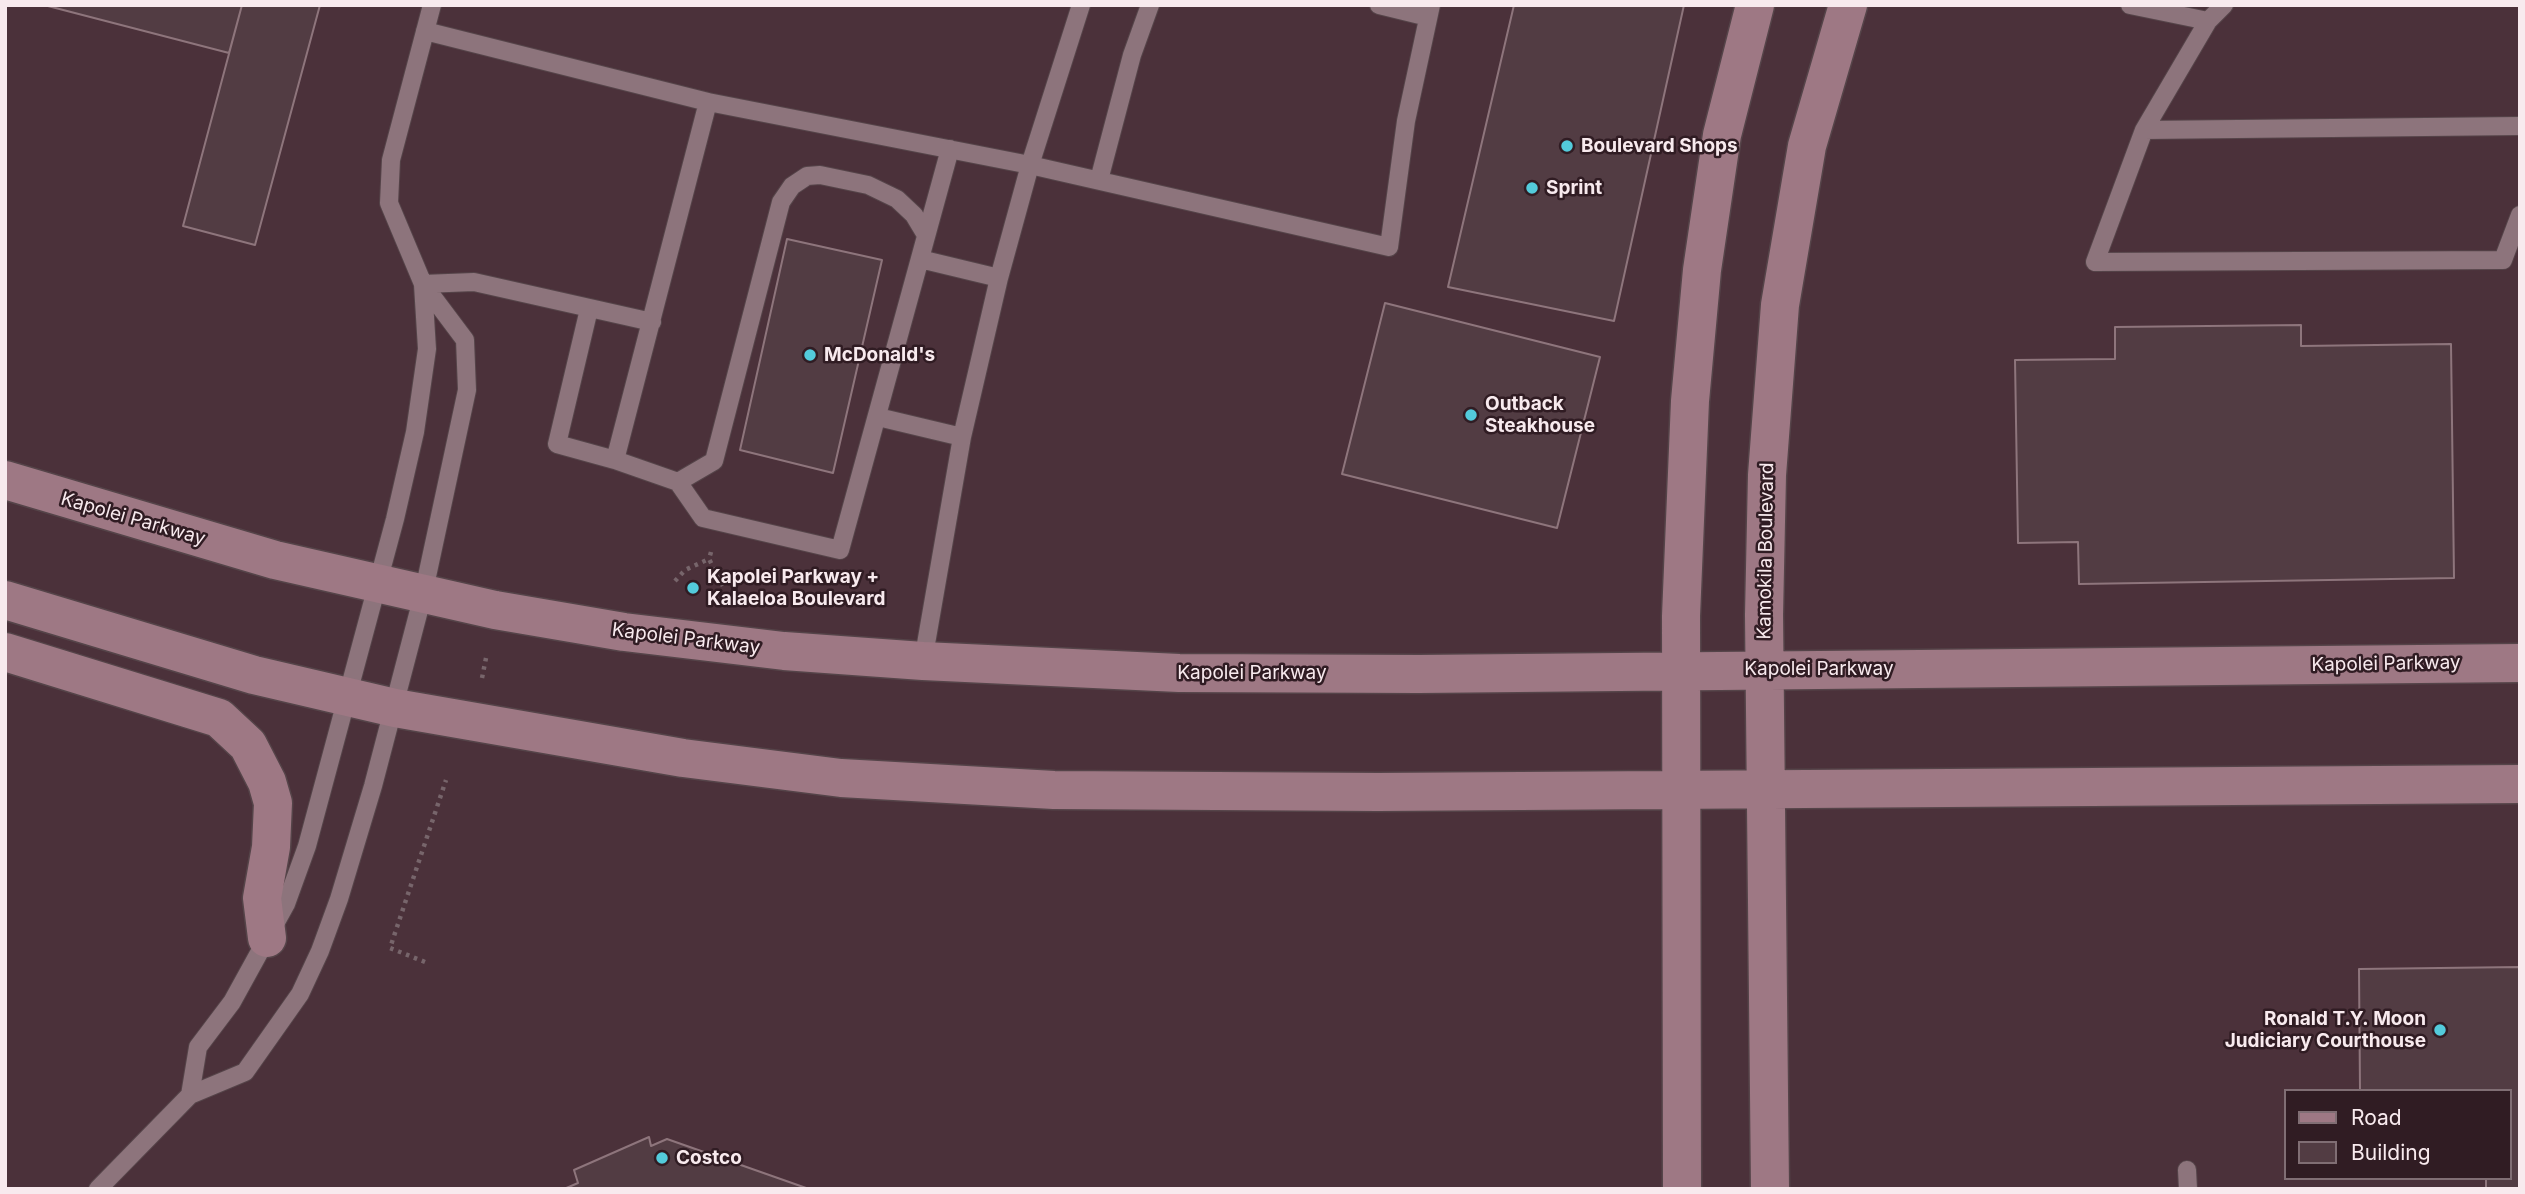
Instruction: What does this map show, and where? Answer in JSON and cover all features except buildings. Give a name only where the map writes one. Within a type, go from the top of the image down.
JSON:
[{"type":"main road","points":[[1682,1189],[1681,670],[1690,401],[1702,270],[1722,135],[1755,5]]},
{"type":"main road","name":"Kamokila Boulevard","points":[[1770,1189],[1764,669],[1767,475],[1780,305],[1807,146],[1847,5]]},
{"type":"main road","name":"Kapolei Parkway","points":[[5,480],[275,560],[378,586],[624,632],[784,651],[923,661],[1179,673],[2520,663]]},
{"type":"main road","points":[[5,600],[254,675],[395,708],[683,758],[841,778],[1054,790],[1378,792],[2520,784]]},
{"type":"main road","points":[[5,652],[219,719],[248,745],[267,782],[273,803],[271,847],[262,898],[267,938]]},
{"type":"lane","points":[[98,1189],[190,1094],[245,1072],[300,994],[320,951],[339,899],[395,708],[423,595],[467,390],[465,340],[423,284],[389,203],[391,160],[432,5]]},
{"type":"lane","points":[[923,661],[962,437],[999,278],[1030,166],[1081,5]]},
{"type":"lane","points":[[1099,180],[1132,55],[1150,5]]},
{"type":"lane","points":[[425,30],[708,102],[1099,180],[1389,247],[1406,121],[1429,11],[1379,5]]},
{"type":"lane","points":[[2130,5],[2208,21]]},
{"type":"lane","points":[[2198,5],[2208,21]]},
{"type":"lane","points":[[2224,5],[2208,21],[2144,130],[2095,262],[2503,260],[2520,215]]},
{"type":"lane","points":[[615,460],[708,102]]},
{"type":"lane","points":[[2144,130],[2520,126]]},
{"type":"lane","points":[[589,309],[557,444],[615,460],[677,482],[704,518],[840,550],[950,149]]},
{"type":"lane","points":[[677,482],[714,461],[781,202],[792,186],[807,176],[820,175],[868,185],[897,199],[914,215],[926,235]]},
{"type":"lane","points":[[920,259],[999,278]]},
{"type":"lane","points":[[423,284],[474,282],[652,322]]},
{"type":"lane","points":[[190,1094],[198,1047],[232,1002],[286,904],[307,846],[378,586],[415,432],[427,349],[423,284]]},
{"type":"lane","points":[[878,417],[962,437]]},
{"type":"lane","points":[[2187,1170],[2188,1189]]},
{"type":"path","points":[[675,581],[685,570],[709,559]]},
{"type":"path","points":[[482,678],[486,658]]},
{"type":"path","points":[[425,962],[390,948],[446,780]]},
{"type":"shaded area","points":[[5,5],[2520,5],[2520,1189],[5,1189]]},
{"type":"place","name":"Boulevard Shops","points":[[1567,146]]},
{"type":"place","name":"Sprint","points":[[1532,188]]},
{"type":"place","name":"McDonald's","points":[[810,355]]},
{"type":"place","name":"Outback Steakhouse","points":[[1471,415]]},
{"type":"place","name":"Kapolei Parkway + Kalaeloa Boulevard","points":[[693,588]]},
{"type":"place","name":"Ronald T.Y. Moon Judiciary Courthouse","points":[[2440,1030]]},
{"type":"place","name":"Costco","points":[[662,1158]]}]
